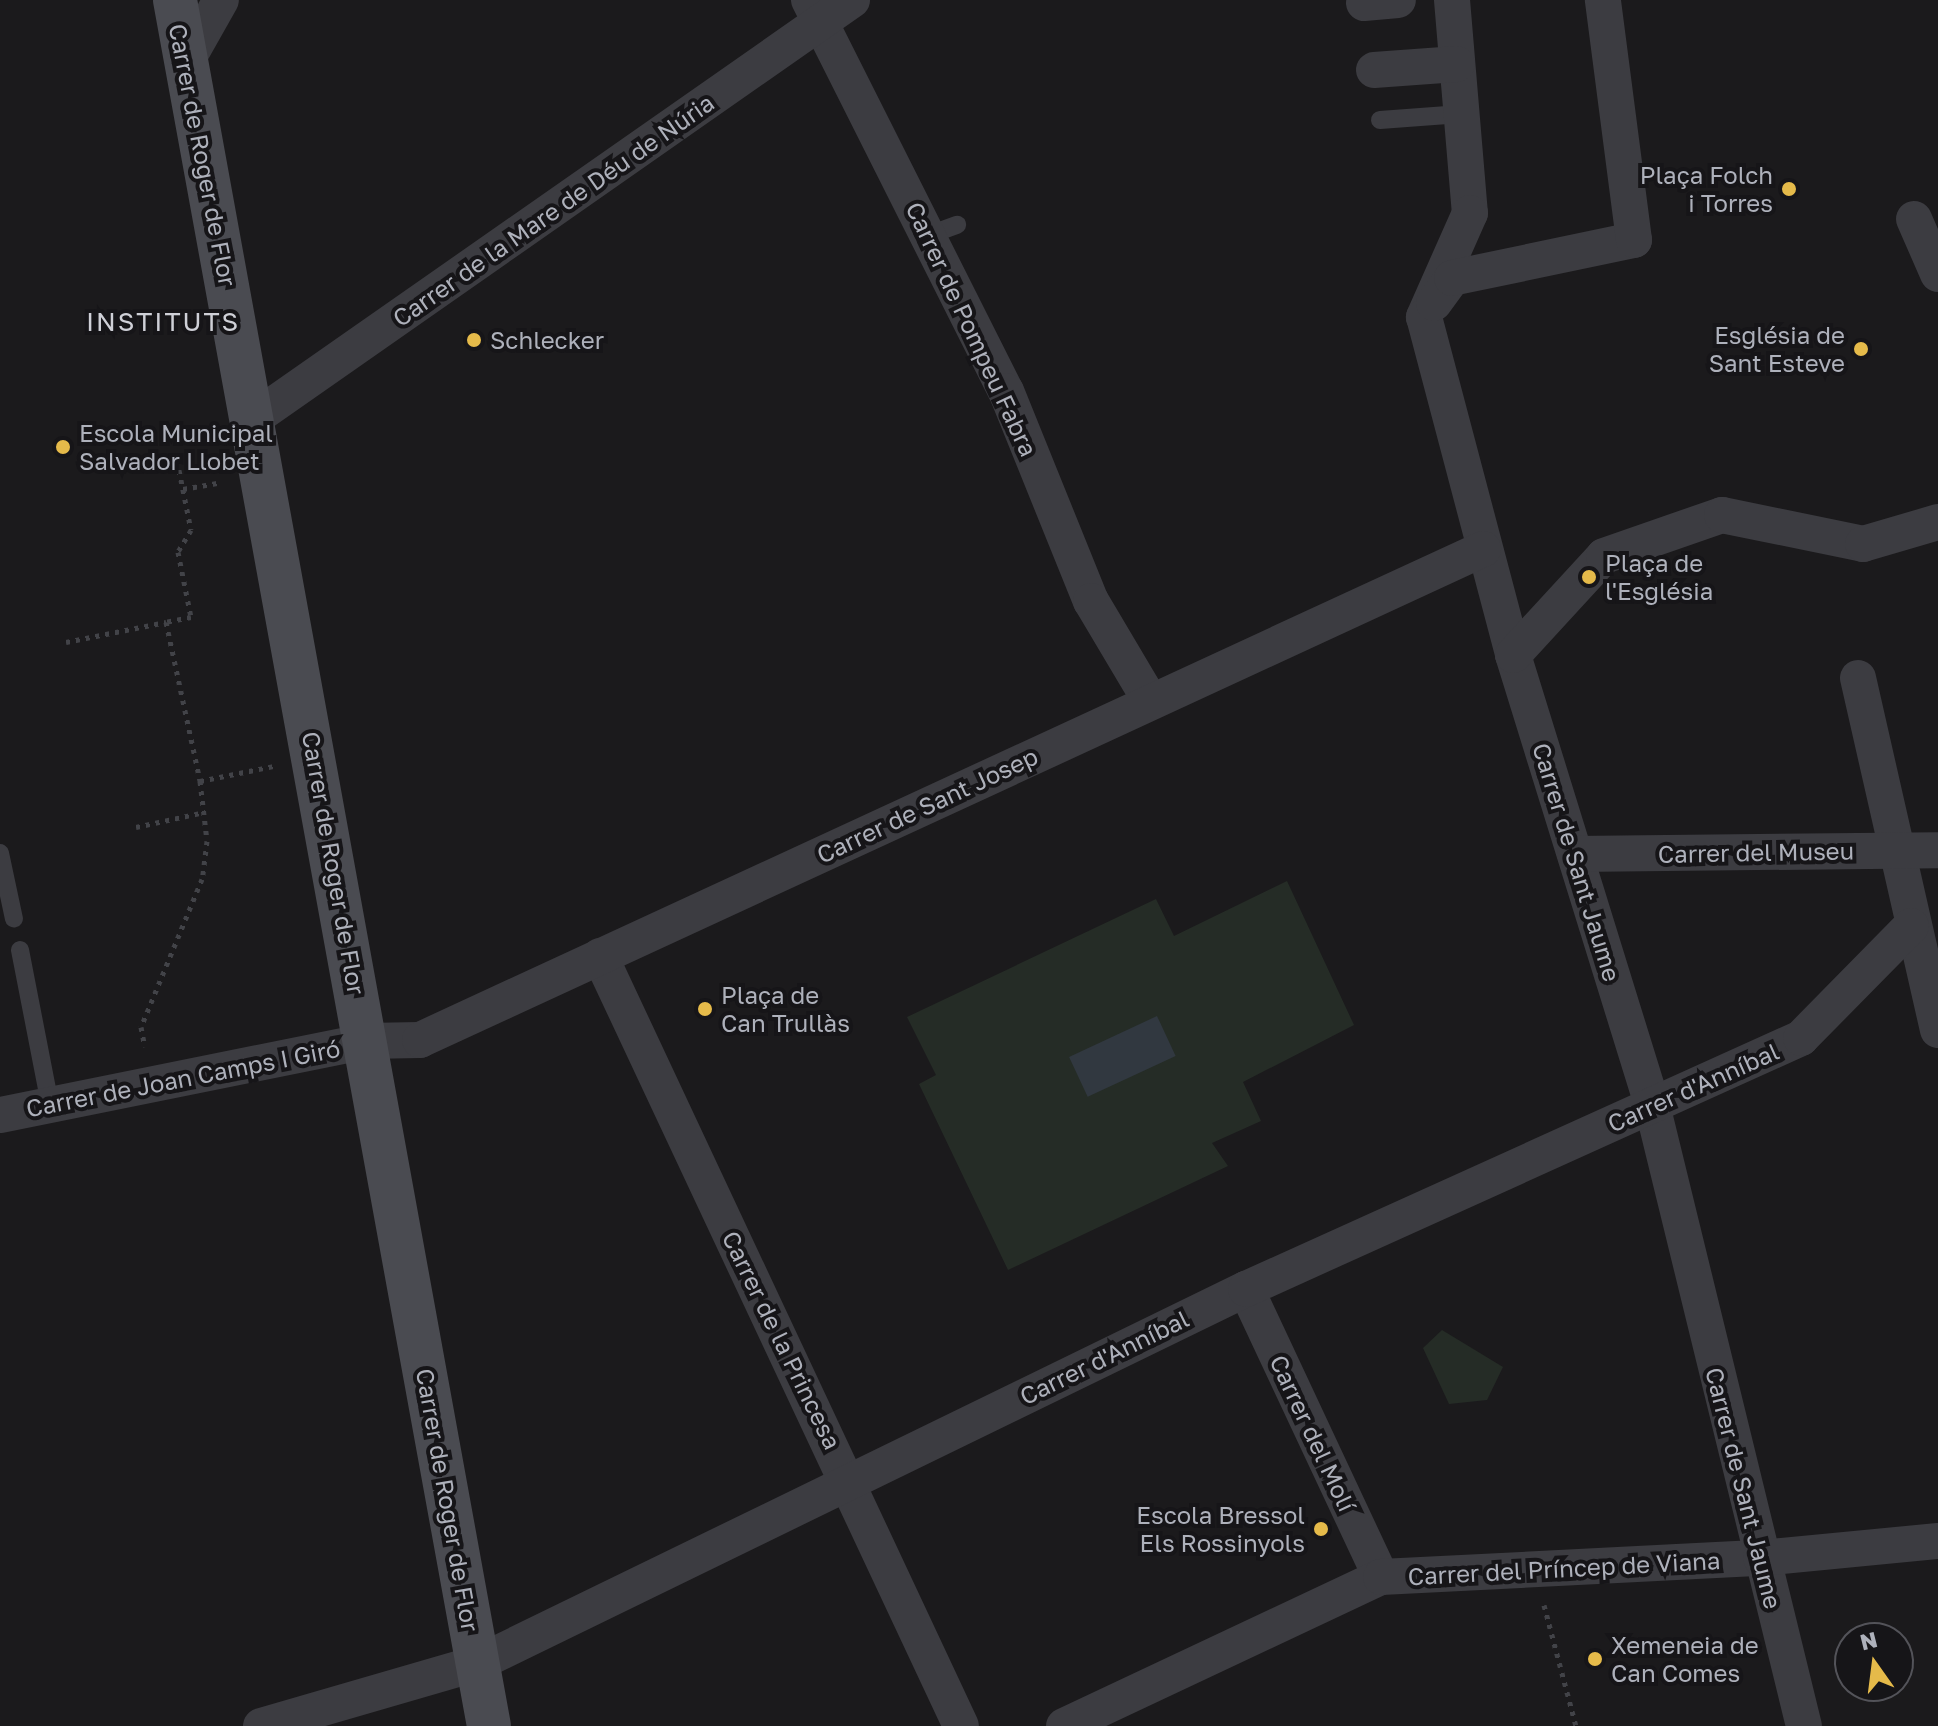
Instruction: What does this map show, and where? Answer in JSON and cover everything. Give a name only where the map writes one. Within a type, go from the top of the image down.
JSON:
[{"type":"street","name":"Carrer de Roger de Flor","points":[[175,0],[489,1726]]},
{"type":"street","points":[[186,62],[221,0]]},
{"type":"street","name":"Carrer de la Mare de Déu de Núria","points":[[253,419],[816,10],[852,0]]},
{"type":"street","points":[[1424,317],[1470,213],[1452,0]]},
{"type":"street","points":[[1424,317],[1452,278],[1634,240],[1603,0]]},
{"type":"street","name":"Carrer de Pompeu Fabra","points":[[816,10],[943,230],[1091,601],[1151,702]]},
{"type":"street","points":[[1374,70],[1457,64]]},
{"type":"street","points":[[1914,219],[1938,274]]},
{"type":"street","name":"Carrer de Sant Jaume","points":[[1424,317],[1513,655],[1652,1105],[1804,1726]]},
{"type":"street","points":[[1513,655],[1604,556],[1722,515],[1863,544],[1938,522]]},
{"type":"street","name":"Carrer de Sant Josep","points":[[366,1041],[420,1040],[1483,549]]},
{"type":"street","points":[[1858,678],[1892,851],[1938,1030]]},
{"type":"street","name":"Carrer del Museu","points":[[1575,854],[1938,850]]},
{"type":"street","name":"Carrer d'Anníbal","points":[[261,1726],[478,1663],[849,1479],[1246,1289],[1801,1038],[1911,926]]},
{"type":"street","name":"Carrer de la Princesa","points":[[600,956],[849,1479],[961,1726]]},
{"type":"street","name":"Carrer de Joan Camps I Giró","points":[[0,1115],[366,1041]]},
{"type":"street","name":"Carrer del Molí","points":[[1246,1289],[1381,1577]]},
{"type":"street","name":"Carrer del Príncep de Viana","points":[[1381,1577],[1761,1558],[1938,1541]]},
{"type":"street","points":[[1064,1726],[1381,1577]]},
{"type":"lane","points":[[1380,120],[1461,114]]},
{"type":"lane","points":[[0,853],[14,919]]},
{"type":"lane","points":[[20,950],[50,1105]]},
{"type":"path","points":[[66,642],[191,617],[178,552],[191,530],[177,460],[138,467]]},
{"type":"path","points":[[152,1084],[141,1027],[202,879],[205,812],[166,622]]},
{"type":"path","points":[[200,781],[315,758]]},
{"type":"path","points":[[136,827],[205,812]]},
{"type":"path","points":[[1538,1569],[1576,1726]]},
{"type":"shaded area","points":[[1287,881],[1354,1025],[1243,1082],[1261,1121],[1212,1143],[1228,1166],[1008,1270],[919,1084],[936,1075],[907,1017],[1156,899],[1174,936]]},
{"type":"shaded area","points":[[1157,1016],[1176,1056],[1088,1097],[1069,1057]]},
{"type":"shaded area","points":[[1442,1330],[1503,1367],[1487,1400],[1449,1404],[1423,1348]]},
{"type":"place","name":"Plaça Folch i Torres","points":[[1789,189]]},
{"type":"place","name":"Schlecker","points":[[474,340]]},
{"type":"place","name":"Església de Sant Esteve","points":[[1861,349]]},
{"type":"place","name":"Escola Municipal Salvador Llobet","points":[[63,447]]},
{"type":"place","name":"Plaça de l'Església","points":[[1589,577]]},
{"type":"place","name":"Plaça de Can Trullàs","points":[[705,1009]]},
{"type":"place","name":"Escola Bressol Els Rossinyols","points":[[1321,1529]]},
{"type":"place","name":"Xemeneia de Can Comes","points":[[1595,1659]]},
{"type":"district","name":"INSTITUTS","points":[[163,322]]}]
